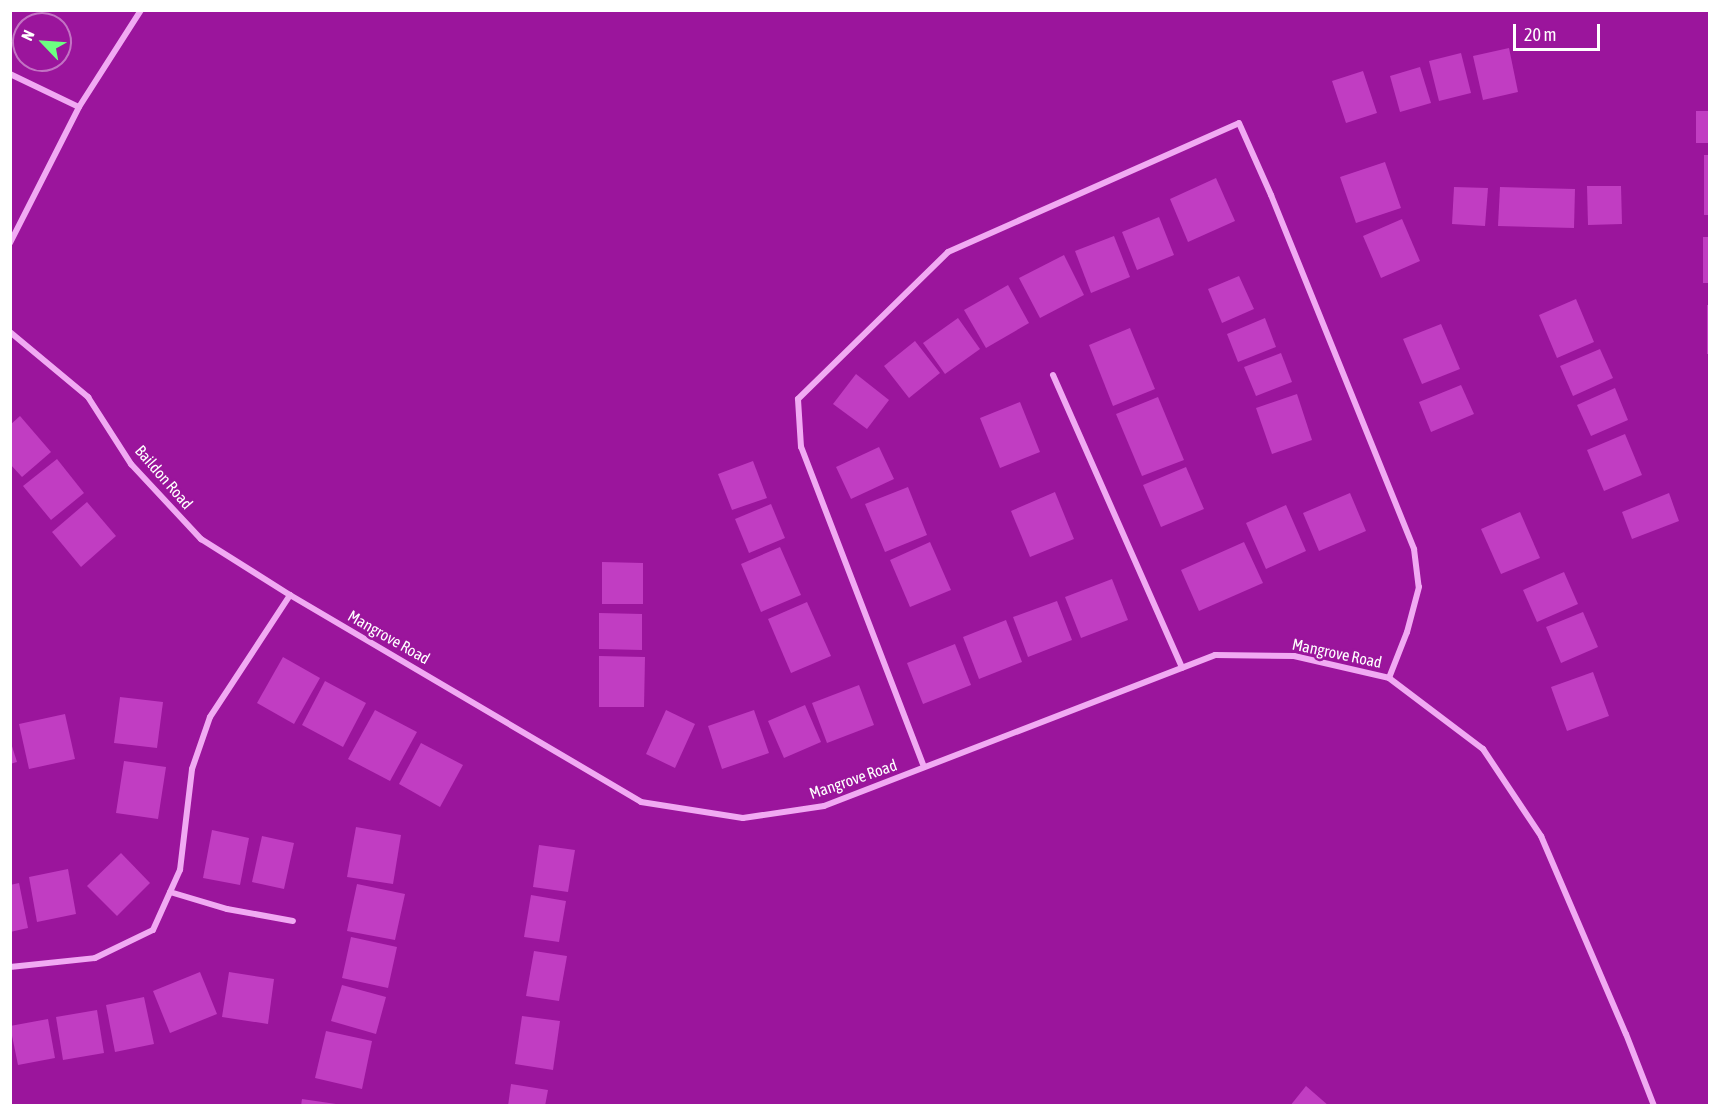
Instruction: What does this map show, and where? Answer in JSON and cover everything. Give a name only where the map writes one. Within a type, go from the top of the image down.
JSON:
[{"type":"street","points":[[10,243],[79,107],[141,10]]},
{"type":"street","points":[[10,74],[79,107]]},
{"type":"street","points":[[924,767],[801,447],[798,399],[948,252],[1239,123],[1275,205],[1414,549],[1419,587],[1407,632],[1389,678]]},
{"type":"street","name":"Baildon Road","points":[[10,332],[88,397],[131,464],[201,539],[290,595]]},
{"type":"street","points":[[1053,375],[1182,668]]},
{"type":"street","points":[[10,967],[29,963],[95,958],[153,930],[180,870],[192,769],[210,717],[290,595]]},
{"type":"street","name":"Mangrove Road","points":[[290,595],[641,801],[743,818],[824,806],[1215,655],[1294,656],[1389,678],[1484,749],[1541,836],[1622,1023],[1654,1106]]},
{"type":"street","points":[[170,892],[227,909],[293,921]]},
{"type":"building","points":[[1509,48],[1518,92],[1483,100],[1473,56]]},
{"type":"building","points":[[1461,53],[1471,93],[1439,101],[1429,61]]},
{"type":"building","points":[[1420,67],[1431,103],[1400,112],[1390,76]]},
{"type":"building","points":[[1363,71],[1377,113],[1346,123],[1332,81]]},
{"type":"building","points":[[1696,111],[1710,111],[1710,143],[1696,143]]},
{"type":"building","points":[[1704,155],[1710,155],[1710,215],[1704,215]]},
{"type":"building","points":[[1385,162],[1401,208],[1356,223],[1340,177]]},
{"type":"building","points":[[1216,178],[1235,221],[1188,242],[1170,199]]},
{"type":"building","points":[[1587,186],[1621,186],[1622,224],[1588,225]]},
{"type":"building","points":[[1454,187],[1488,188],[1485,226],[1452,224]]},
{"type":"building","points":[[1500,187],[1575,189],[1574,228],[1498,226]]},
{"type":"building","points":[[1159,217],[1174,255],[1137,270],[1122,232]]},
{"type":"building","points":[[1402,219],[1420,261],[1381,278],[1363,236]]},
{"type":"building","points":[[1114,236],[1130,277],[1091,293],[1075,251]]},
{"type":"building","points":[[1703,237],[1710,237],[1710,283],[1703,283]]},
{"type":"building","points":[[1064,255],[1084,295],[1040,318],[1019,278]]},
{"type":"building","points":[[1239,276],[1254,309],[1222,323],[1208,289]]},
{"type":"building","points":[[1008,285],[1029,323],[986,348],[964,310]]},
{"type":"building","points":[[1576,299],[1594,342],[1557,358],[1539,315]]},
{"type":"building","points":[[1707,305],[1710,305],[1710,354],[1707,354]]},
{"type":"building","points":[[958,318],[980,349],[945,374],[923,343]]},
{"type":"building","points":[[1265,318],[1276,347],[1238,362],[1227,334]]},
{"type":"building","points":[[1441,324],[1460,369],[1422,384],[1403,339]]},
{"type":"building","points":[[1130,328],[1155,389],[1113,406],[1089,345]]},
{"type":"building","points":[[915,341],[940,373],[909,398],[884,366]]},
{"type":"building","points":[[1600,349],[1613,378],[1573,396],[1560,366]]},
{"type":"building","points":[[1281,353],[1292,382],[1256,396],[1244,367]]},
{"type":"building","points":[[856,374],[889,400],[867,429],[833,404]]},
{"type":"building","points":[[1461,385],[1474,414],[1431,432],[1419,402]]},
{"type":"building","points":[[1615,388],[1628,420],[1591,436],[1577,405]]},
{"type":"building","points":[[1297,394],[1312,440],[1272,454],[1256,408]]},
{"type":"building","points":[[1158,397],[1184,460],[1142,476],[1116,414]]},
{"type":"building","points":[[1020,402],[1040,452],[1000,468],[980,418]]},
{"type":"building","points":[[20,416],[51,452],[22,477],[10,464],[10,425]]},
{"type":"building","points":[[1625,434],[1642,475],[1604,491],[1587,450]]},
{"type":"building","points":[[879,447],[894,479],[851,499],[836,467]]},
{"type":"building","points":[[57,459],[84,493],[51,520],[23,486]]},
{"type":"building","points":[[753,461],[767,498],[732,510],[718,474]]},
{"type":"building","points":[[1186,467],[1204,509],[1161,527],[1143,485]]},
{"type":"building","points":[[908,487],[927,535],[885,552],[865,504]]},
{"type":"building","points":[[1055,492],[1074,539],[1030,557],[1011,511]]},
{"type":"building","points":[[1350,493],[1366,531],[1319,551],[1303,513]]},
{"type":"building","points":[[1669,493],[1679,521],[1632,539],[1622,512]]},
{"type":"building","points":[[87,502],[116,536],[81,567],[52,532]]},
{"type":"building","points":[[771,504],[785,538],[749,553],[735,519]]},
{"type":"building","points":[[1286,505],[1306,551],[1266,569],[1246,523]]},
{"type":"building","points":[[1520,512],[1540,558],[1501,574],[1481,529]]},
{"type":"building","points":[[930,542],[951,590],[910,607],[890,560]]},
{"type":"building","points":[[1244,542],[1263,583],[1199,611],[1181,570]]},
{"type":"building","points":[[780,547],[801,595],[761,612],[741,564]]},
{"type":"building","points":[[602,562],[643,563],[643,604],[602,604]]},
{"type":"building","points":[[1564,572],[1578,604],[1537,622],[1523,590]]},
{"type":"building","points":[[1112,579],[1128,620],[1081,638],[1065,597]]},
{"type":"building","points":[[1057,601],[1072,640],[1028,657],[1013,617]]},
{"type":"building","points":[[807,602],[831,656],[791,673],[768,619]]},
{"type":"building","points":[[1583,612],[1598,647],[1561,663],[1546,627]]},
{"type":"building","points":[[599,613],[642,614],[642,650],[599,649]]},
{"type":"building","points":[[1006,620],[1022,662],[979,679],[963,637]]},
{"type":"building","points":[[955,644],[971,685],[923,704],[907,663]]},
{"type":"building","points":[[599,656],[645,657],[644,707],[599,707]]},
{"type":"building","points":[[283,657],[320,678],[294,724],[257,703]]},
{"type":"building","points":[[1593,672],[1609,716],[1567,731],[1551,687]]},
{"type":"building","points":[[325,681],[366,703],[343,747],[302,725]]},
{"type":"building","points":[[859,685],[874,725],[827,743],[812,703]]},
{"type":"building","points":[[120,697],[163,702],[157,748],[114,743]]},
{"type":"building","points":[[805,705],[821,742],[784,758],[768,721]]},
{"type":"building","points":[[375,710],[417,732],[390,781],[348,759]]},
{"type":"building","points":[[666,710],[695,724],[675,768],[646,754]]},
{"type":"building","points":[[754,710],[769,753],[722,769],[708,726]]},
{"type":"building","points":[[65,714],[75,759],[29,769],[19,724]]},
{"type":"building","points":[[10,740],[17,762],[10,764]]},
{"type":"building","points":[[421,743],[463,765],[440,807],[399,784]]},
{"type":"building","points":[[124,761],[166,767],[158,819],[116,813]]},
{"type":"building","points":[[356,827],[401,835],[393,884],[347,877]]},
{"type":"building","points":[[212,830],[249,838],[240,885],[203,878]]},
{"type":"building","points":[[262,836],[294,843],[284,889],[252,882]]},
{"type":"building","points":[[539,845],[575,850],[568,892],[533,887]]},
{"type":"building","points":[[121,853],[150,883],[117,916],[87,886]]},
{"type":"building","points":[[68,869],[76,914],[37,922],[29,877]]},
{"type":"building","points":[[19,883],[28,928],[10,932],[10,885]]},
{"type":"building","points":[[357,884],[405,894],[395,940],[347,931]]},
{"type":"building","points":[[531,895],[566,901],[559,942],[524,937]]},
{"type":"building","points":[[351,937],[397,947],[388,988],[342,978]]},
{"type":"building","points":[[534,951],[567,956],[559,1001],[526,996]]},
{"type":"building","points":[[200,972],[217,1014],[170,1033],[153,991]]},
{"type":"building","points":[[229,972],[274,979],[268,1024],[222,1017]]},
{"type":"building","points":[[342,985],[386,997],[376,1034],[331,1021]]},
{"type":"building","points":[[144,997],[154,1044],[115,1052],[106,1005]]},
{"type":"building","points":[[97,1010],[104,1053],[63,1060],[56,1017]]},
{"type":"building","points":[[522,1016],[560,1021],[553,1070],[515,1064]]},
{"type":"building","points":[[48,1019],[55,1058],[18,1065],[10,1026]]},
{"type":"building","points":[[326,1031],[372,1041],[362,1089],[315,1078]]},
{"type":"building","points":[[511,1084],[548,1090],[545,1106],[508,1106]]},
{"type":"building","points":[[1306,1086],[1329,1106],[1290,1106]]},
{"type":"building","points":[[302,1099],[336,1104],[336,1106],[301,1106]]}]
